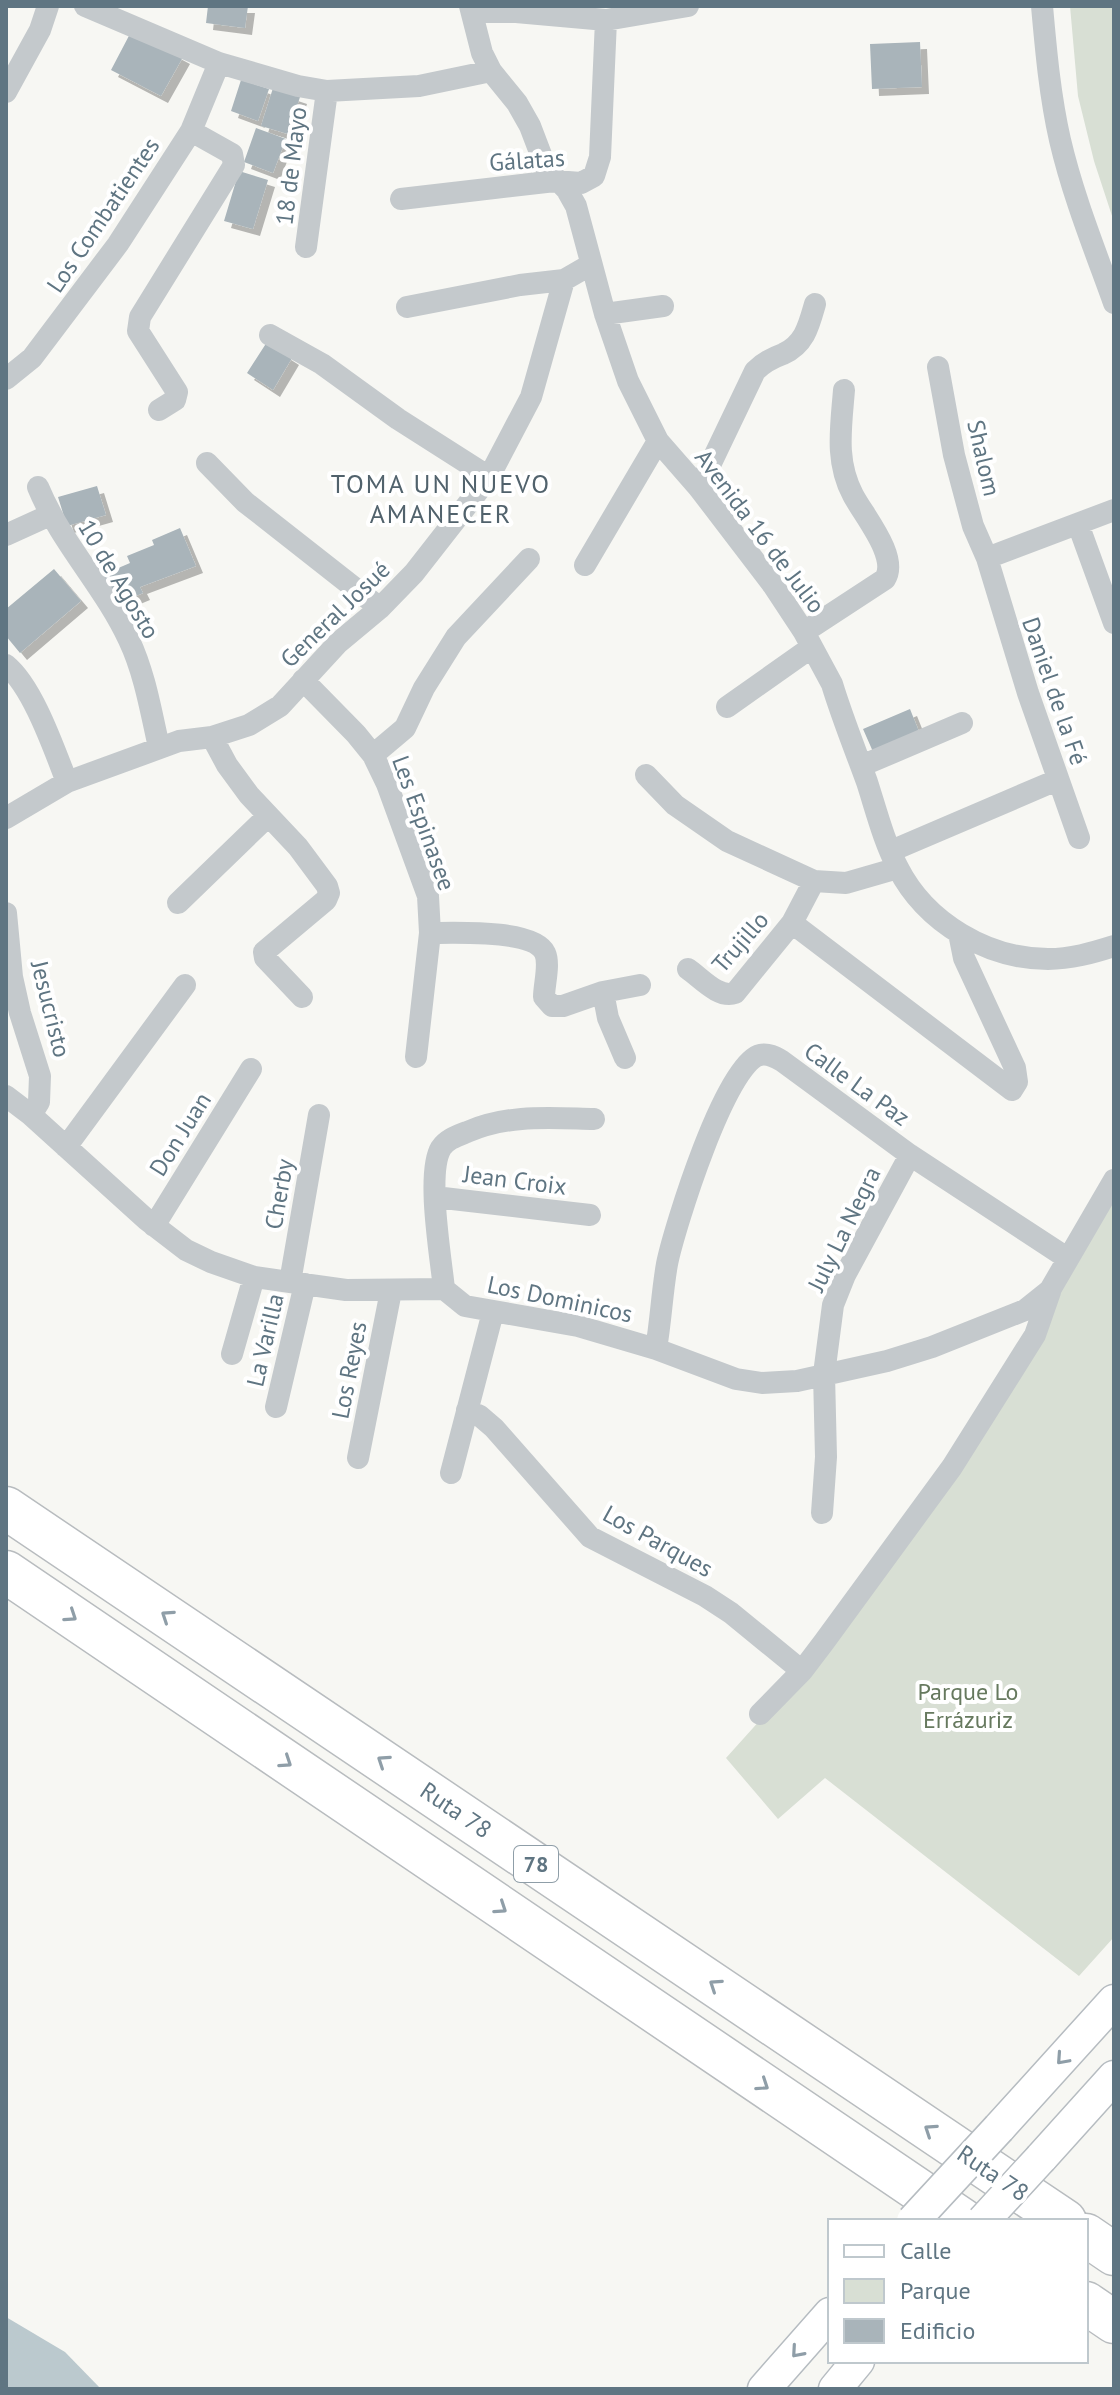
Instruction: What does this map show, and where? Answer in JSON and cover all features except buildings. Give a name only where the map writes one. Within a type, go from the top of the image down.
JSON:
[{"type":"highway","name":"Ruta 78","points":[[6,1508],[1062,2219]]},
{"type":"highway","name":"78","points":[[6,1572],[961,2219]]},
{"type":"highway","points":[[1088,2236],[1114,2254]]},
{"type":"highway","points":[[1088,2304],[1114,2322]]},
{"type":"main road","points":[[915,2219],[1114,2001]]},
{"type":"main road","points":[[985,2219],[1114,2077]]},
{"type":"main road","points":[[764,2389],[828,2316]]},
{"type":"main road","points":[[835,2389],[856,2363]]},
{"type":"street","points":[[6,92],[40,30],[48,6]]},
{"type":"street","points":[[85,6],[219,63],[287,84],[327,91],[419,86],[491,71]]},
{"type":"street","points":[[471,9],[593,15],[688,6]]},
{"type":"street","points":[[1042,6],[1060,140],[1114,303]]},
{"type":"street","name":"Avenida 16 de Julio","points":[[471,9],[482,53],[491,71],[517,103],[530,126],[546,168],[555,181],[567,190],[576,206],[590,265],[628,381],[658,441],[699,488],[773,585],[808,639],[832,684],[894,860],[930,910],[959,933],[986,948],[1046,959],[1075,957],[1114,946]]},
{"type":"street","name":"Gálatas","points":[[401,199],[555,181],[581,183],[594,176],[600,157],[593,15]]},
{"type":"street","name":"Los Combatientes","points":[[6,379],[32,358],[90,284],[191,131],[219,63]]},
{"type":"street","name":"18 de Mayo","points":[[306,247],[327,91]]},
{"type":"street","points":[[159,410],[175,400],[177,392],[138,331],[140,317],[194,233],[234,165],[235,158],[191,131]]},
{"type":"street","points":[[407,307],[520,285],[564,280],[590,265]]},
{"type":"street","name":"General Josué","points":[[6,818],[67,782],[159,747],[212,737],[249,725],[280,706],[338,643],[380,608],[414,573],[489,477],[531,397],[564,280]]},
{"type":"street","points":[[699,488],[755,371],[771,358],[795,347],[807,331],[815,304]]},
{"type":"street","points":[[605,314],[663,306]]},
{"type":"street","points":[[270,335],[322,364],[398,419],[489,477]]},
{"type":"street","name":"Shalom","points":[[938,367],[954,455],[973,526],[987,558]]},
{"type":"street","points":[[727,707],[885,579],[890,571],[889,559],[847,484],[841,465],[839,448],[844,390]]},
{"type":"street","points":[[585,565],[658,441]]},
{"type":"street","points":[[207,463],[245,502],[380,608]]},
{"type":"street","name":"10 de Agosto","points":[[38,487],[50,515],[129,639],[139,662],[159,747]]},
{"type":"street","points":[[987,558],[1114,510]]},
{"type":"street","points":[[6,535],[50,515]]},
{"type":"street","points":[[1078,524],[1114,623]]},
{"type":"street","name":"Daniel de la Fé","points":[[987,558],[999,605],[1079,838]]},
{"type":"street","points":[[373,755],[405,728],[424,688],[456,637],[529,559]]},
{"type":"street","points":[[6,665],[15,673],[38,715],[67,782]]},
{"type":"street","name":"Les Espinasee","points":[[303,680],[373,755],[387,784],[428,896],[430,933],[416,1057]]},
{"type":"street","points":[[861,766],[962,723]]},
{"type":"street","points":[[212,737],[227,765],[267,817],[305,856],[327,886],[329,893],[321,906],[264,952],[265,958],[302,997]]},
{"type":"street","points":[[646,775],[675,805],[727,841],[814,881],[846,883],[1057,780]]},
{"type":"street","points":[[178,903],[267,817]]},
{"type":"street","name":"Trujillo","points":[[688,969],[720,992],[735,993],[792,923],[814,881]]},
{"type":"street","name":"Jesucristo","points":[[6,921],[12,977],[40,1076],[39,1102],[31,1115]]},
{"type":"street","points":[[792,923],[1012,1090],[1017,1082],[1015,1068],[964,958],[959,933]]},
{"type":"street","points":[[430,933],[500,933],[539,946],[546,959],[544,997],[552,1006],[563,1006],[603,992],[640,985]]},
{"type":"street","points":[[66,1147],[185,985]]},
{"type":"street","points":[[603,992],[608,1018],[625,1058]]},
{"type":"street","name":"Calle La Paz","points":[[656,1349],[673,1237],[700,1158],[723,1103],[745,1065],[757,1055],[771,1055],[782,1061],[910,1155],[1067,1258]]},
{"type":"street","name":"Don Juan","points":[[154,1226],[251,1069]]},
{"type":"street","points":[[6,1096],[154,1226],[186,1250],[254,1277],[346,1290],[444,1289],[435,1197],[436,1162],[448,1140],[492,1121],[530,1117],[594,1119]]},
{"type":"street","name":"Cherby","points":[[298,1283],[319,1115]]},
{"type":"street","name":"July La Negra","points":[[822,1513],[826,1457],[824,1374],[833,1305],[910,1155]]},
{"type":"street","name":"Los Dominicos","points":[[760,1714],[802,1671],[952,1467],[1035,1335],[1050,1290],[1114,1180]]},
{"type":"street","name":"Jean Croix","points":[[435,1197],[590,1215]]},
{"type":"street","points":[[232,1354],[254,1277]]},
{"type":"street","name":"La Varilla","points":[[276,1407],[298,1283]]},
{"type":"street","name":"Los Dominicos","points":[[444,1289],[465,1306],[578,1326],[656,1349],[736,1379],[762,1383],[797,1381],[887,1361],[1025,1310],[1050,1290]]},
{"type":"street","name":"Los Reyes","points":[[358,1458],[391,1291]]},
{"type":"street","points":[[451,1473],[493,1312]]},
{"type":"street","name":"Los Parques","points":[[467,1410],[494,1428],[590,1537],[705,1596],[731,1613],[802,1671]]},
{"type":"green space","points":[[1070,6],[1114,6],[1114,222],[1094,161],[1078,96]]},
{"type":"green space","name":"Parque Lo Errázuriz","points":[[1114,1199],[1114,1937],[1079,1976],[825,1778],[778,1819],[726,1758],[851,1619]]},
{"type":"shaded area","points":[[6,2317],[65,2352],[101,2389],[6,2389]]},
{"type":"district","name":"TOMA UN NUEVO AMANECER","points":[[441,498]]}]
